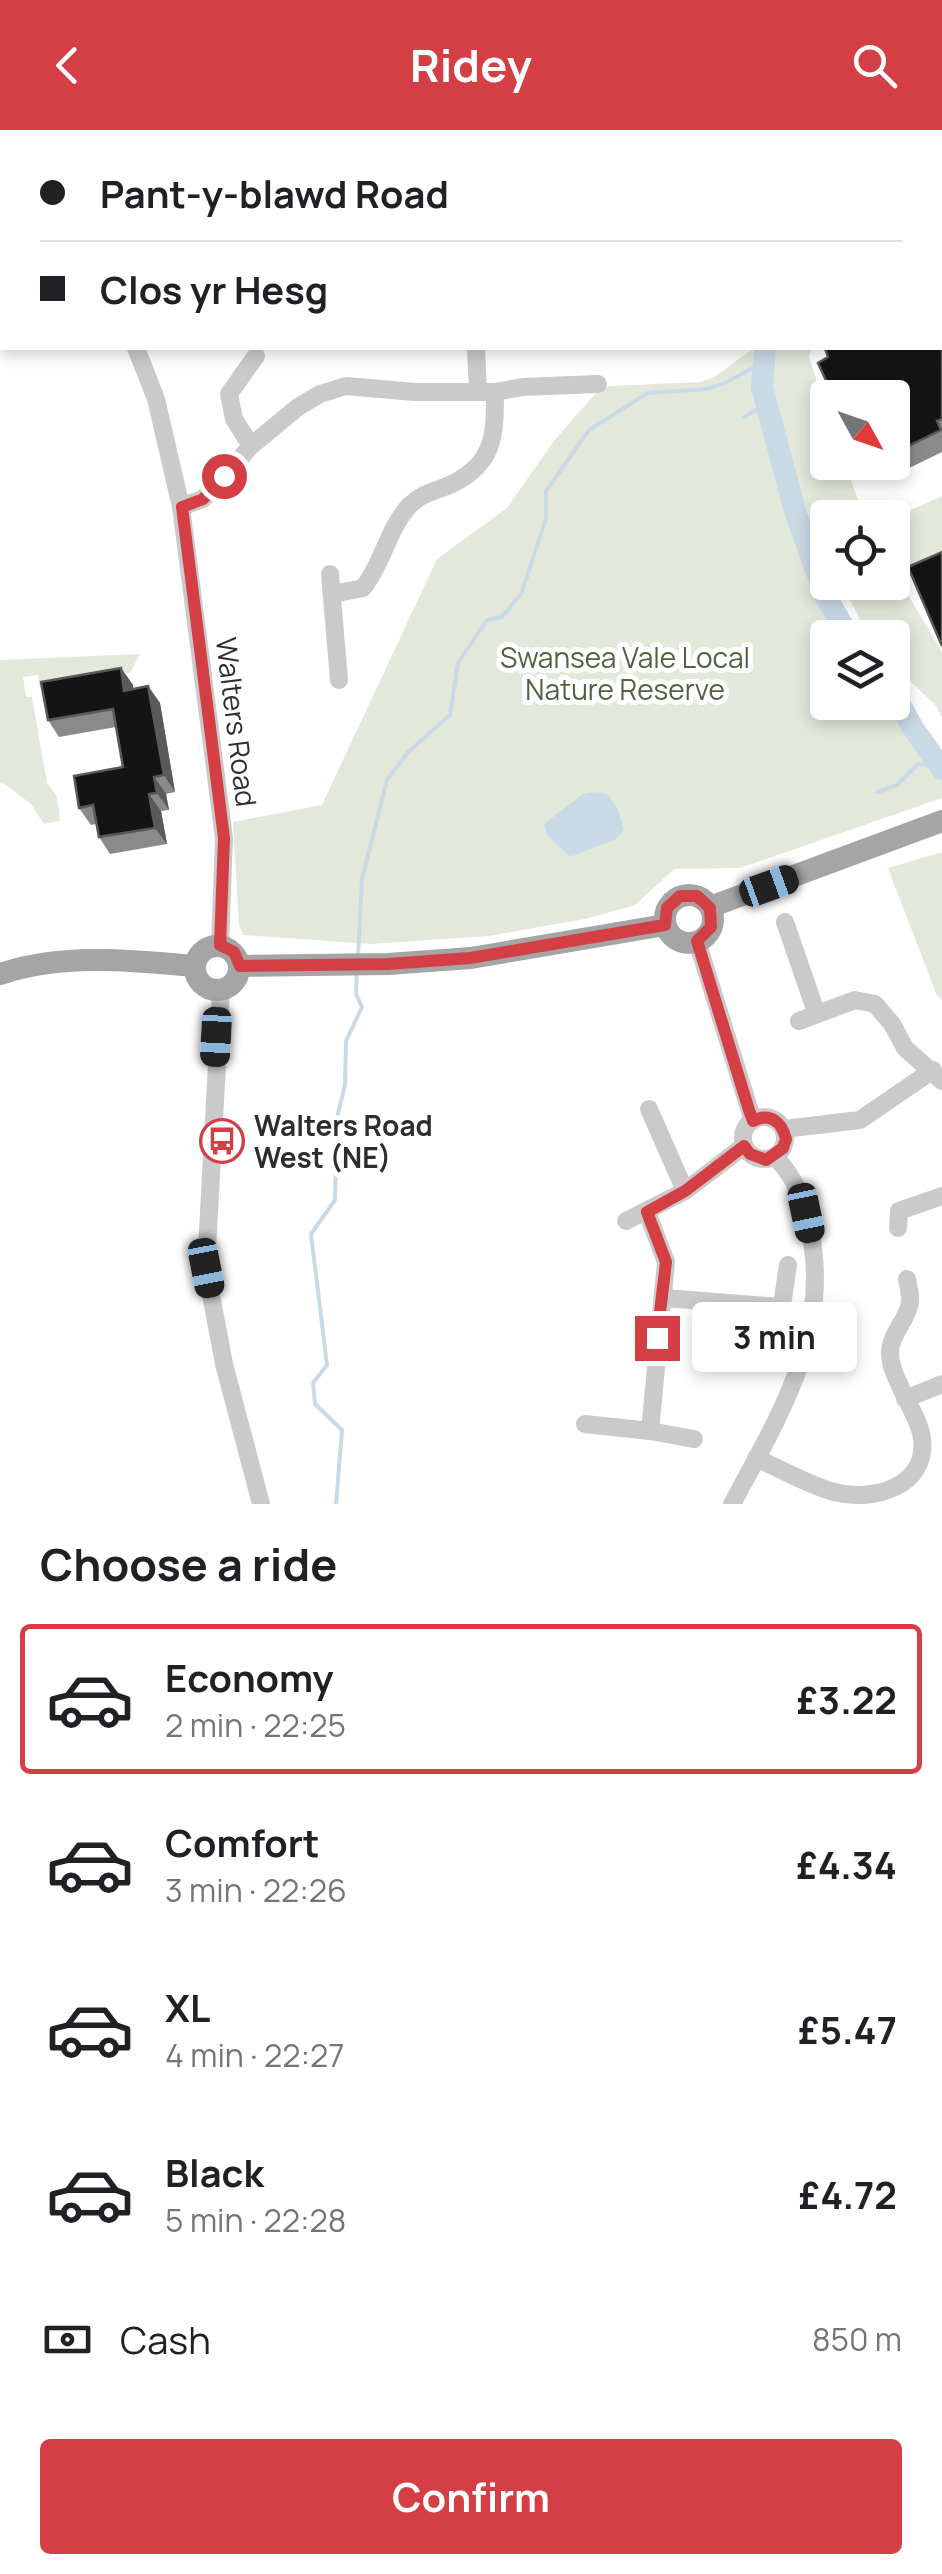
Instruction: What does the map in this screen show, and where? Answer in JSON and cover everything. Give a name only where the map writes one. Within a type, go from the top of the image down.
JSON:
[{"type":"main road","points":[[710,908],[942,821]]},
{"type":"main road","points":[[680,896],[697,896],[710,908],[711,927],[697,941],[678,940],[665,925],[667,908],[680,896]]},
{"type":"main road","points":[[240,966],[388,964],[470,958],[665,925]]},
{"type":"main road","points":[[220,945],[234,952],[240,966],[234,982],[220,990],[205,987],[194,966],[203,950],[220,945]]},
{"type":"main road","points":[[0,974],[64,961],[194,966]]},
{"type":"street","name":"Walters Road","points":[[137,350],[156,399],[182,507],[224,838],[220,945]]},
{"type":"street","points":[[333,594],[363,588],[409,506],[429,491],[471,472],[486,455],[495,433],[477,350]]},
{"type":"street","points":[[252,446],[234,419],[229,394],[256,356]]},
{"type":"street","points":[[182,507],[203,499],[252,446],[298,407],[320,394],[346,386],[415,392],[598,384]]},
{"type":"street","points":[[330,574],[339,680]]},
{"type":"street","points":[[784,1129],[783,1148],[775,1157],[758,1159],[744,1146],[744,1133],[753,1121],[768,1117],[784,1129],[860,1120],[937,1076],[906,1048],[875,1004],[855,1000],[808,1017],[785,922]]},
{"type":"street","points":[[697,941],[753,1121]]},
{"type":"street","points":[[220,990],[206,1268],[224,1364],[261,1504]]},
{"type":"street","points":[[649,1109],[685,1191]]},
{"type":"street","points":[[626,1221],[685,1191],[744,1146]]},
{"type":"street","points":[[732,1504],[799,1372],[815,1300],[806,1213],[792,1174],[775,1157]]},
{"type":"street","points":[[894,1214],[942,1196]]},
{"type":"street","points":[[647,1212],[666,1262],[650,1431]]},
{"type":"street","points":[[776,1345],[788,1265]]},
{"type":"street","points":[[756,1458],[834,1492],[864,1499],[889,1491],[914,1475],[922,1455],[922,1435],[890,1352],[910,1302],[907,1279]]},
{"type":"street","points":[[664,1298],[782,1307]]},
{"type":"street","points":[[910,1302],[932,1299]]},
{"type":"street","points":[[905,1399],[942,1384]]},
{"type":"street","points":[[585,1424],[694,1438]]},
{"type":"green space","name":"Swansea Vale Local Nature Reserve","points":[[751,350],[761,357],[765,407],[810,562],[810,600],[825,600],[835,620],[810,620],[810,720],[907,720],[942,775],[942,798],[740,868],[674,869],[635,905],[585,919],[488,936],[371,944],[243,935],[239,925],[233,822],[322,805],[437,559],[507,508],[553,442],[594,395],[609,386],[701,382],[716,376]]},
{"type":"green space","points":[[762,350],[811,350],[809,357],[817,380],[810,380],[810,480],[851,480],[858,500],[810,500],[810,519],[777,427],[768,379],[769,356]]},
{"type":"green space","points":[[942,496],[942,560],[910,575],[910,510]]},
{"type":"green space","points":[[910,598],[942,652],[942,717],[910,681],[910,620],[860,620],[850,600]]},
{"type":"green space","points":[[140,654],[130,673],[40,688],[38,675],[23,677],[26,697],[32,697],[47,783],[57,796],[60,821],[44,824],[31,804],[0,783],[0,660]]},
{"type":"green space","points":[[942,852],[942,1000],[937,996],[888,868]]},
{"type":"water","points":[[583,794],[608,795],[618,809],[624,830],[616,839],[570,857],[547,835],[544,824]]},
{"type":"building","points":[[826,350],[942,350],[942,419],[937,421],[941,430],[910,445],[910,380],[826,380],[818,363],[828,357]]},
{"type":"building","points":[[942,552],[942,646],[910,572],[910,566]]},
{"type":"building","points":[[121,668],[124,691],[148,686],[164,775],[154,777],[157,793],[149,794],[155,828],[99,837],[93,805],[79,808],[74,776],[123,767],[113,709],[48,720],[41,682]]},
{"type":"waterway","points":[[765,350],[762,387],[795,511],[826,597],[839,620]]},
{"type":"waterway","points":[[358,957],[362,879],[387,780],[408,752],[450,715],[458,663],[487,620],[502,617],[522,592],[546,518],[546,491],[589,430],[648,393],[706,389],[757,366],[764,357]]},
{"type":"waterway","points":[[744,417],[766,405]]},
{"type":"waterway","points":[[908,720],[942,769]]},
{"type":"waterway","points":[[878,792],[897,785],[918,764],[940,766]]},
{"type":"waterway","points":[[336,1504],[342,1430],[315,1404],[313,1383],[327,1365],[311,1234],[335,1200],[337,1117],[345,1085],[346,1041],[362,1007],[356,994],[357,971]]},
{"type":"place","name":"Walters Road West (NE)","points":[[222,1141]]},
{"type":"route","points":[[224,476],[203,499],[182,507],[224,838],[220,945],[234,952],[240,966],[388,964],[470,958],[665,925],[667,908],[680,896],[697,896],[710,908],[711,927],[697,941],[749,1110],[753,1121],[768,1117],[778,1122],[786,1139],[775,1157],[766,1160],[750,1154],[744,1146],[685,1191],[647,1212],[666,1262],[657,1338]]}]
